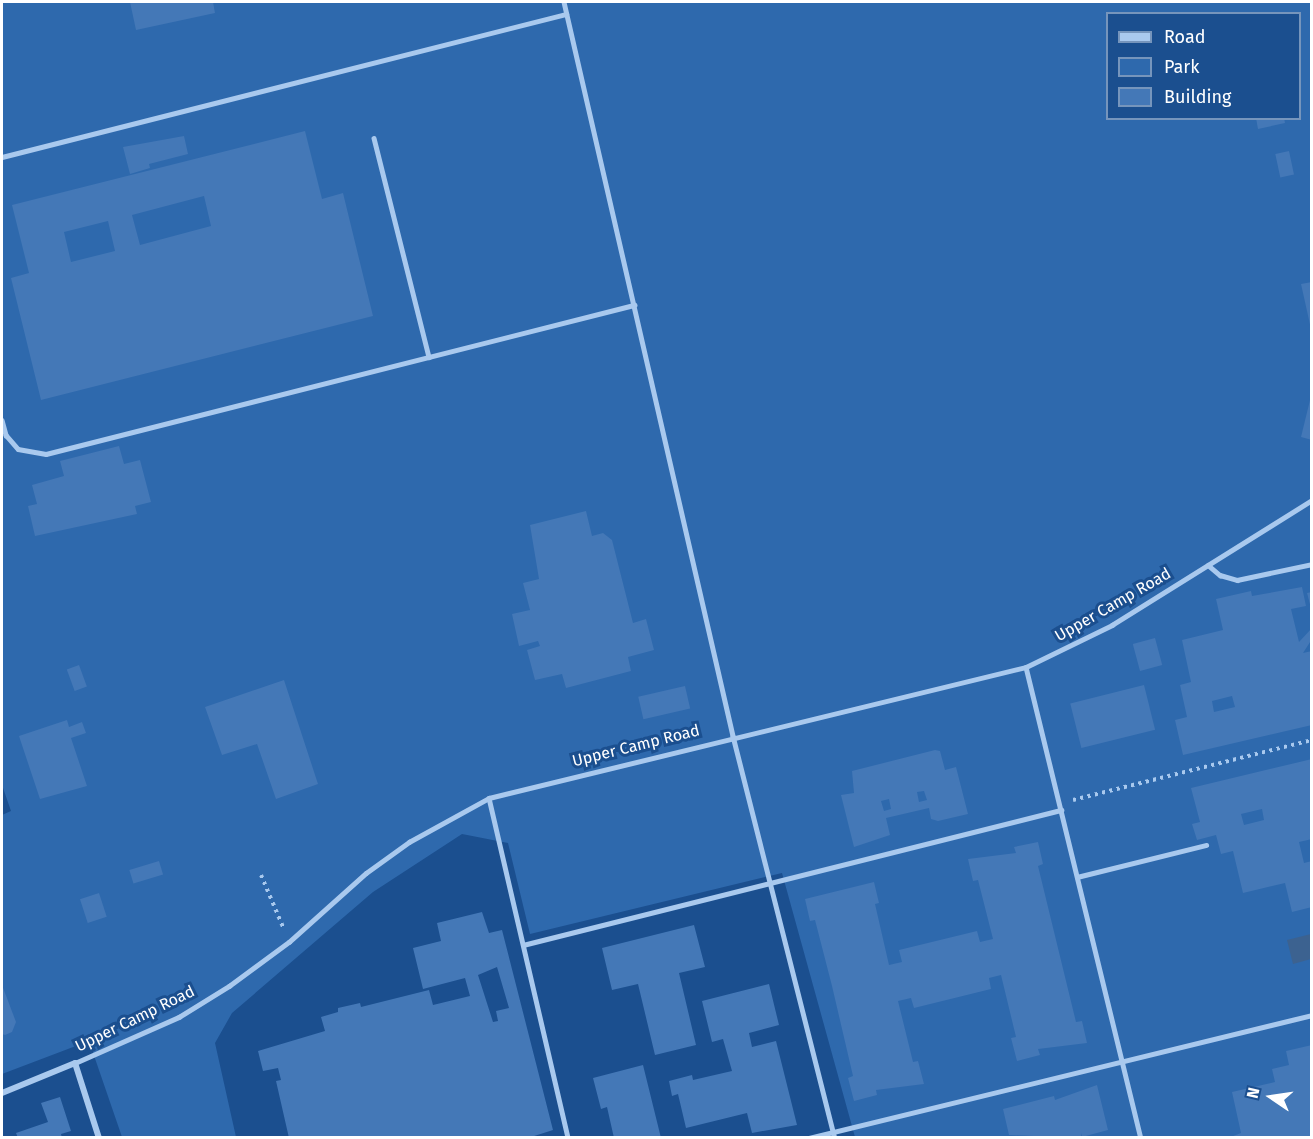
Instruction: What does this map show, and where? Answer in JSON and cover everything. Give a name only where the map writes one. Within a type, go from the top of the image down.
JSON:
[{"type":"street","name":"Upper Camp Road","points":[[2,1093],[75,1063]]},
{"type":"street","points":[[75,1063],[99,1137]]},
{"type":"lane","points":[[564,2],[733,736],[834,1135]]},
{"type":"lane","points":[[2,157],[567,14]]},
{"type":"lane","points":[[374,138],[429,357]]},
{"type":"lane","points":[[2,420],[6,435],[18,449],[46,454],[634,305]]},
{"type":"lane","name":"Upper Camp Road","points":[[75,1063],[179,1017],[289,942],[366,873],[409,842],[489,798],[733,736],[1026,667],[1112,625],[1311,500]]},
{"type":"lane","points":[[1208,565],[1220,575],[1237,580],[1311,564]]},
{"type":"lane","points":[[1026,667],[1141,1137]]},
{"type":"lane","points":[[489,798],[568,1137]]},
{"type":"lane","points":[[523,945],[1061,810]]},
{"type":"lane","points":[[1077,877],[1206,844]]},
{"type":"lane","points":[[809,1137],[834,1135],[1311,1015]]},
{"type":"path","points":[[1061,810],[1072,800],[1311,740]]},
{"type":"path","points":[[261,875],[289,942]]},
{"type":"green space","points":[[2,2],[1311,2],[1311,1137],[855,1137],[782,873],[530,934],[508,843],[462,834],[373,892],[232,1013],[215,1043],[236,1137],[122,1137],[89,1041],[2,1074],[2,815],[11,811],[2,785]]},
{"type":"shaded area","points":[[1311,934],[1311,959],[1293,964],[1287,940]]},
{"type":"building","points":[[130,2],[213,2],[215,13],[136,30]]},
{"type":"building","points":[[1256,120],[1284,120],[1285,123],[1258,129]]},
{"type":"building","points":[[305,131],[322,199],[343,193],[373,316],[41,400],[11,278],[29,273],[12,205]],"holes":[[[204,196],[211,226],[140,245],[132,215]],[[108,221],[115,251],[71,262],[64,232]]]},
{"type":"building","points":[[184,136],[188,154],[149,164],[150,168],[130,174],[123,147]]},
{"type":"building","points":[[1289,151],[1294,174],[1280,177],[1275,154]]},
{"type":"building","points":[[1312,282],[1312,329],[1311,329],[1301,284]]},
{"type":"building","points":[[1312,396],[1312,440],[1301,437]]},
{"type":"building","points":[[119,446],[124,464],[140,460],[151,502],[135,506],[137,514],[35,536],[28,506],[37,504],[32,485],[64,476],[60,461]]},
{"type":"building","points":[[586,511],[592,536],[603,533],[612,540],[633,623],[646,619],[654,650],[628,657],[631,671],[566,688],[562,674],[535,680],[527,650],[540,646],[538,641],[519,646],[512,614],[530,610],[523,583],[539,579],[530,525]]},
{"type":"building","points":[[1302,587],[1306,606],[1291,609],[1299,642],[1312,628],[1312,639],[1303,653],[1312,651],[1312,725],[1183,755],[1175,720],[1187,717],[1180,685],[1191,682],[1182,640],[1223,630],[1216,599],[1251,591],[1252,596]],"holes":[[[1232,696],[1235,707],[1214,712],[1212,701]]]},
{"type":"building","points":[[1312,592],[1312,608],[1311,608],[1307,593]]},
{"type":"building","points":[[1155,638],[1162,665],[1140,671],[1133,644]]},
{"type":"building","points":[[79,665],[87,687],[75,691],[67,669]]},
{"type":"building","points":[[284,680],[318,784],[276,799],[257,744],[222,755],[205,707]]},
{"type":"building","points":[[1144,685],[1155,730],[1081,748],[1070,703]]},
{"type":"building","points":[[685,686],[690,708],[643,719],[638,697]]},
{"type":"building","points":[[67,720],[69,727],[82,722],[86,733],[71,738],[87,786],[40,799],[19,736]]},
{"type":"building","points":[[935,750],[940,751],[945,770],[956,767],[968,814],[938,821],[931,819],[929,808],[886,818],[890,835],[854,847],[841,795],[854,793],[852,771]],"holes":[[[924,791],[927,800],[919,802],[917,792]],[[889,799],[891,809],[884,811],[881,801]]]},
{"type":"building","points":[[1312,759],[1312,839],[1299,842],[1304,863],[1312,861],[1312,907],[1292,912],[1285,883],[1243,893],[1233,851],[1221,854],[1216,835],[1197,840],[1192,824],[1200,822],[1191,788]],"holes":[[[1262,809],[1264,820],[1244,825],[1241,814]]]},
{"type":"building","points":[[1038,842],[1043,864],[1038,866],[1076,1022],[1082,1021],[1087,1043],[1038,1049],[1040,1055],[1017,1061],[1011,1038],[1016,1037],[1001,975],[989,978],[991,989],[914,1008],[911,998],[898,1001],[913,1062],[918,1061],[924,1084],[876,1090],[877,1095],[854,1101],[848,1078],[853,1076],[832,986],[815,920],[810,921],[805,899],[874,882],[879,903],[875,904],[889,965],[902,962],[899,950],[977,931],[980,942],[993,939],[978,880],[973,881],[968,859],[1016,853],[1014,847]]},
{"type":"building","points":[[159,861],[163,874],[133,883],[129,870]]},
{"type":"building","points":[[99,893],[107,917],[88,923],[80,899]]},
{"type":"building","points":[[482,912],[489,933],[502,930],[553,1130],[528,1138],[289,1138],[276,1081],[281,1080],[278,1068],[263,1071],[258,1051],[325,1031],[321,1017],[338,1012],[338,1008],[360,1003],[361,1007],[429,990],[433,1005],[470,996],[465,978],[423,989],[413,948],[441,941],[437,923]],"holes":[[[497,967],[509,1008],[496,1011],[498,1021],[493,1022],[478,975]]]},
{"type":"building","points":[[694,925],[705,967],[679,973],[696,1045],[655,1055],[638,984],[612,990],[602,948]]},
{"type":"building","points":[[769,984],[779,1025],[749,1033],[752,1047],[776,1041],[797,1125],[752,1133],[747,1113],[686,1128],[678,1094],[672,1096],[669,1081],[692,1075],[693,1080],[732,1071],[723,1039],[712,1042],[702,1001]]},
{"type":"building","points":[[2,985],[16,1022],[12,1032],[5,1035],[2,1034]]},
{"type":"building","points":[[1312,1045],[1312,1138],[1228,1138],[1241,1133],[1232,1092],[1275,1082],[1272,1069],[1289,1065],[1286,1051]]},
{"type":"building","points":[[643,1065],[661,1138],[614,1138],[607,1107],[601,1109],[593,1078]]},
{"type":"building","points":[[1097,1085],[1108,1130],[1082,1137],[1081,1133],[1081,1138],[1009,1135],[1003,1109],[1054,1096],[1055,1100]]},
{"type":"building","points":[[60,1097],[71,1131],[61,1134],[62,1138],[18,1138],[16,1133],[48,1122],[41,1103]]}]
